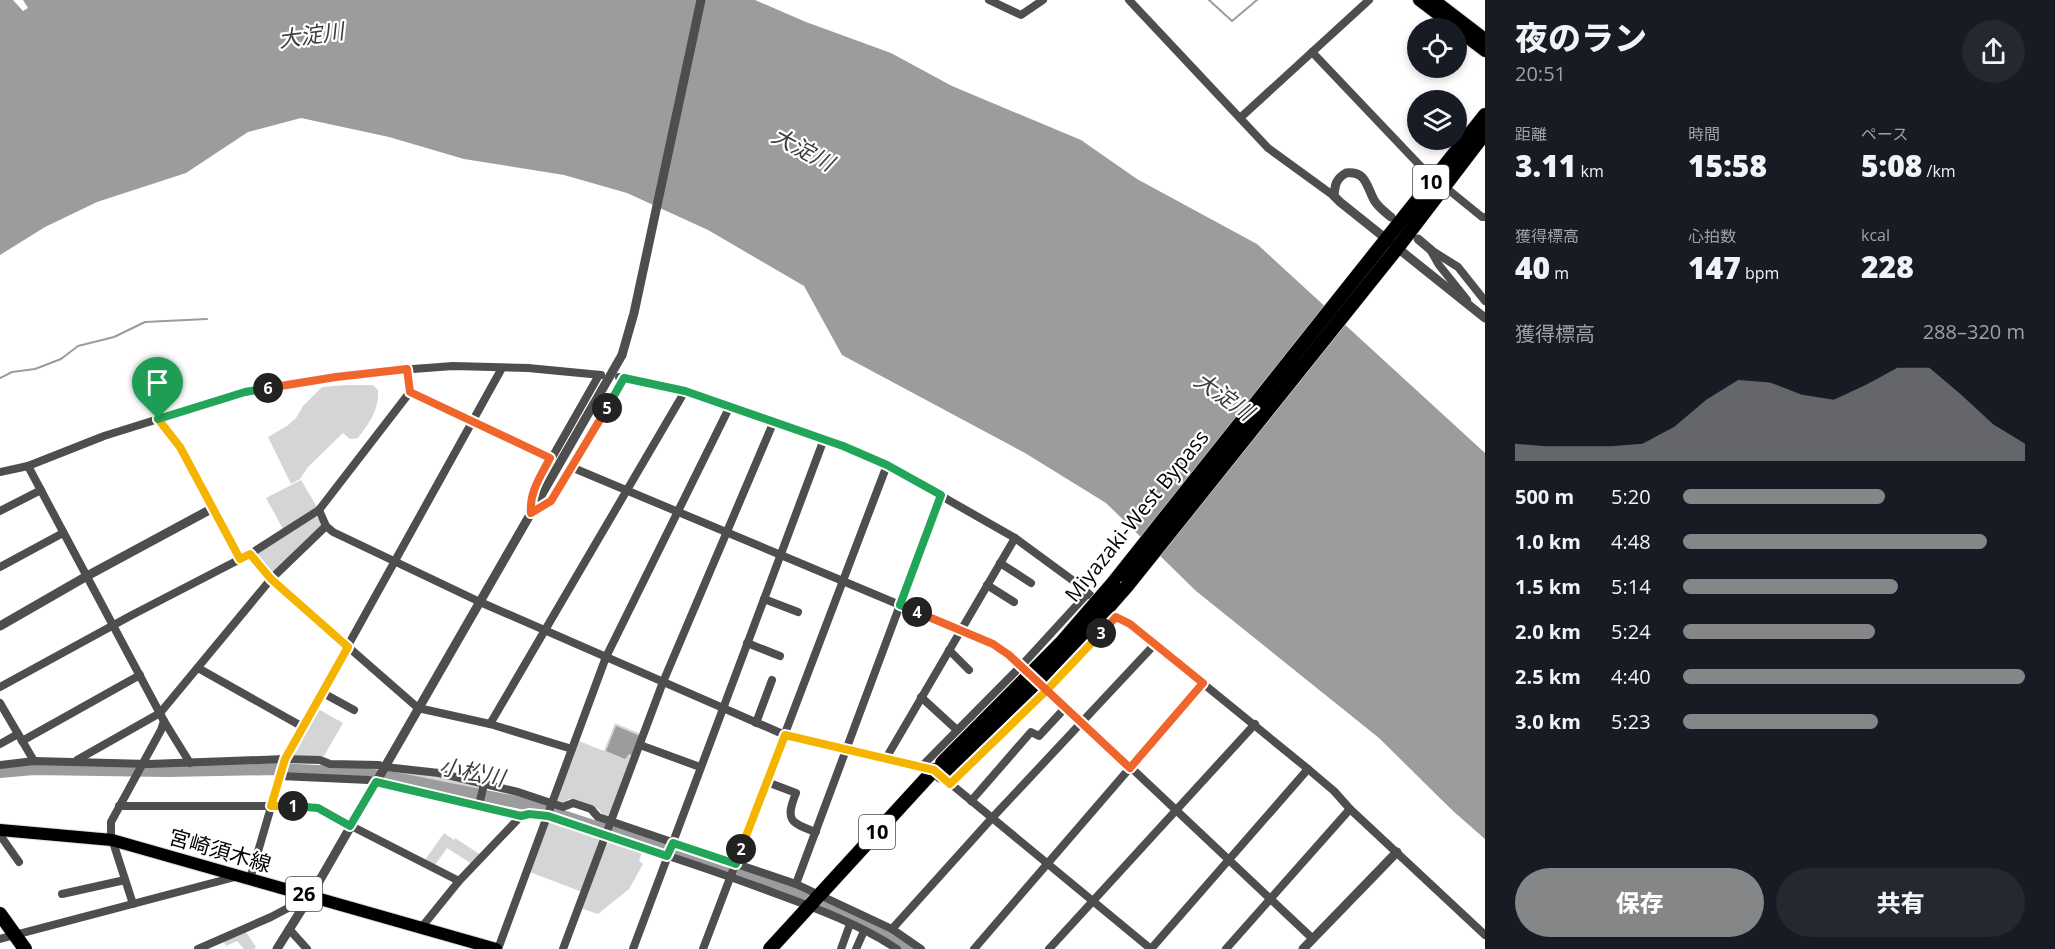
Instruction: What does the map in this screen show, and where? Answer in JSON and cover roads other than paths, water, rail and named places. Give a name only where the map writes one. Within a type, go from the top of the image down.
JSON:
[{"type":"highway","name":"Miyazaki-West Bypass","points":[[819,901],[1061,643],[1106,591],[1485,115]]},
{"type":"highway","name":"Miyazaki-West Bypass","points":[[936,775],[1070,651],[1122,591],[1394,252],[1485,133]]},
{"type":"highway","name":"10","points":[[770,949],[819,901]]},
{"type":"highway","name":"10","points":[[782,949],[819,901]]},
{"type":"highway","points":[[0,914],[7,938],[25,949]]},
{"type":"main road","points":[[1419,0],[1442,18]]},
{"type":"main road","points":[[1434,0],[1449,5],[1485,39]]},
{"type":"main road","points":[[1467,37],[1485,51]]},
{"type":"main road","name":"宮崎須木線","points":[[0,830],[112,840],[497,949]]},
{"type":"street","points":[[277,949],[377,781],[607,382],[624,348],[701,0]]},
{"type":"street","points":[[989,0],[1021,15],[1043,0]]},
{"type":"street","points":[[1129,0],[1268,148],[1334,195],[1382,243],[1485,318]]},
{"type":"street","points":[[1240,117],[1369,0]]},
{"type":"street","points":[[1312,52],[1428,174]]},
{"type":"street","points":[[1334,195],[1335,184],[1346,172],[1360,175],[1367,181],[1375,202],[1391,217]]},
{"type":"street","points":[[1450,191],[1485,217]]},
{"type":"street","points":[[1418,239],[1458,267],[1485,301]]},
{"type":"street","points":[[1431,250],[1439,265],[1475,309]]},
{"type":"street","points":[[0,472],[27,466],[104,436],[245,392],[295,383],[407,369],[453,366],[554,370],[600,375],[533,491],[530,502],[531,513]]},
{"type":"street","points":[[250,879],[285,759],[502,368]]},
{"type":"street","points":[[0,687],[250,554],[319,510],[410,392],[407,369]]},
{"type":"street","points":[[531,513],[551,501],[622,377],[685,391],[824,439],[887,465],[1015,538],[1116,617],[1130,624],[1255,724],[1334,791],[1485,935]]},
{"type":"street","points":[[490,724],[685,391]]},
{"type":"street","points":[[410,392],[550,458]]},
{"type":"street","points":[[497,949],[606,657],[730,406]]},
{"type":"street","points":[[158,419],[180,447],[240,559]]},
{"type":"street","points":[[563,949],[663,682],[774,421]]},
{"type":"street","points":[[633,949],[824,439]]},
{"type":"street","points":[[703,949],[887,465]]},
{"type":"street","points":[[27,466],[162,717],[190,763]]},
{"type":"street","points":[[571,467],[993,644],[1022,665],[1313,939]]},
{"type":"street","points":[[0,511],[41,490]]},
{"type":"street","points":[[796,884],[941,495]]},
{"type":"street","points":[[0,626],[213,508]]},
{"type":"street","points":[[319,510],[326,526],[333,532],[480,602],[756,723],[785,735],[936,775],[971,801],[1151,949],[1308,769]]},
{"type":"street","points":[[75,761],[162,717],[198,668],[271,579],[326,526]]},
{"type":"street","points":[[0,567],[63,533]]},
{"type":"street","points":[[885,760],[1015,538]]},
{"type":"street","points":[[250,554],[271,579],[418,708],[490,724],[572,749]]},
{"type":"street","points":[[1000,563],[1031,583]]},
{"type":"street","points":[[987,585],[1014,602]]},
{"type":"street","points":[[936,775],[957,730],[1022,665],[1088,593]]},
{"type":"street","points":[[764,599],[798,612]]},
{"type":"street","points":[[936,775],[1047,690],[1116,617]]},
{"type":"street","points":[[747,643],[780,656]]},
{"type":"street","points":[[892,929],[1155,644]]},
{"type":"street","points":[[949,650],[969,670]]},
{"type":"street","points":[[198,668],[303,727]]},
{"type":"street","points":[[0,744],[20,737],[140,675]]},
{"type":"street","points":[[756,723],[772,680]]},
{"type":"street","points":[[974,949],[1203,683]]},
{"type":"street","points":[[323,693],[354,710]]},
{"type":"street","points":[[921,697],[957,730]]},
{"type":"street","points":[[0,703],[34,761]]},
{"type":"street","points":[[971,801],[1031,732],[1039,736],[1066,708]]},
{"type":"street","points":[[133,904],[112,840],[111,822],[161,730],[162,717]]},
{"type":"street","points":[[1049,949],[1255,724]]},
{"type":"street","points":[[640,745],[700,767]]},
{"type":"street","points":[[0,765],[34,761],[143,764],[285,759],[320,760],[330,764],[379,765],[439,772],[518,792],[564,807],[573,803],[591,809],[598,817],[610,822],[670,840],[673,843],[796,884],[850,924],[897,949]]},
{"type":"street","points":[[280,777],[377,781],[521,816],[529,814],[548,816],[667,856],[819,901],[892,929],[921,949]]},
{"type":"street","points":[[767,782],[796,793],[789,809],[792,820],[795,824],[816,832]]},
{"type":"street","points":[[479,805],[484,784]]},
{"type":"street","points":[[119,807],[318,808],[459,881]]},
{"type":"street","points":[[1226,949],[1350,808]]},
{"type":"street","points":[[421,928],[459,881],[521,816]]},
{"type":"street","points":[[0,835],[19,862]]},
{"type":"street","points":[[1303,949],[1397,852]]},
{"type":"street","points":[[7,938],[237,876]]},
{"type":"street","points":[[62,894],[125,880]]},
{"type":"street","points":[[198,949],[271,917],[310,896]]},
{"type":"street","points":[[841,949],[850,924]]},
{"type":"street","points":[[289,929],[307,949]]},
{"type":"street","points":[[856,949],[864,931]]},
{"type":"water","name":"大淀川","points":[[0,0],[13,0],[23,11],[28,8],[23,0],[755,0],[806,22],[891,53],[952,86],[1081,140],[1137,179],[1257,244],[1485,453],[1485,839],[1453,811],[1379,738],[1196,591],[1106,503],[1025,453],[842,355],[804,286],[708,230],[627,193],[564,175],[464,159],[389,137],[301,118],[248,132],[186,173],[97,202],[45,227],[0,255]]},
{"type":"water","points":[[616,726],[640,736],[632,755],[629,754],[625,759],[606,751]]},
{"type":"waterway","points":[[1209,0],[1232,21],[1257,0]]},
{"type":"waterway","points":[[0,378],[12,372],[35,369],[61,359],[78,346],[114,337],[145,322],[207,319]]},
{"type":"waterway","name":"小松川","points":[[0,772],[34,769],[168,771],[276,769],[360,773],[399,779],[526,804],[801,894],[910,949]]}]
